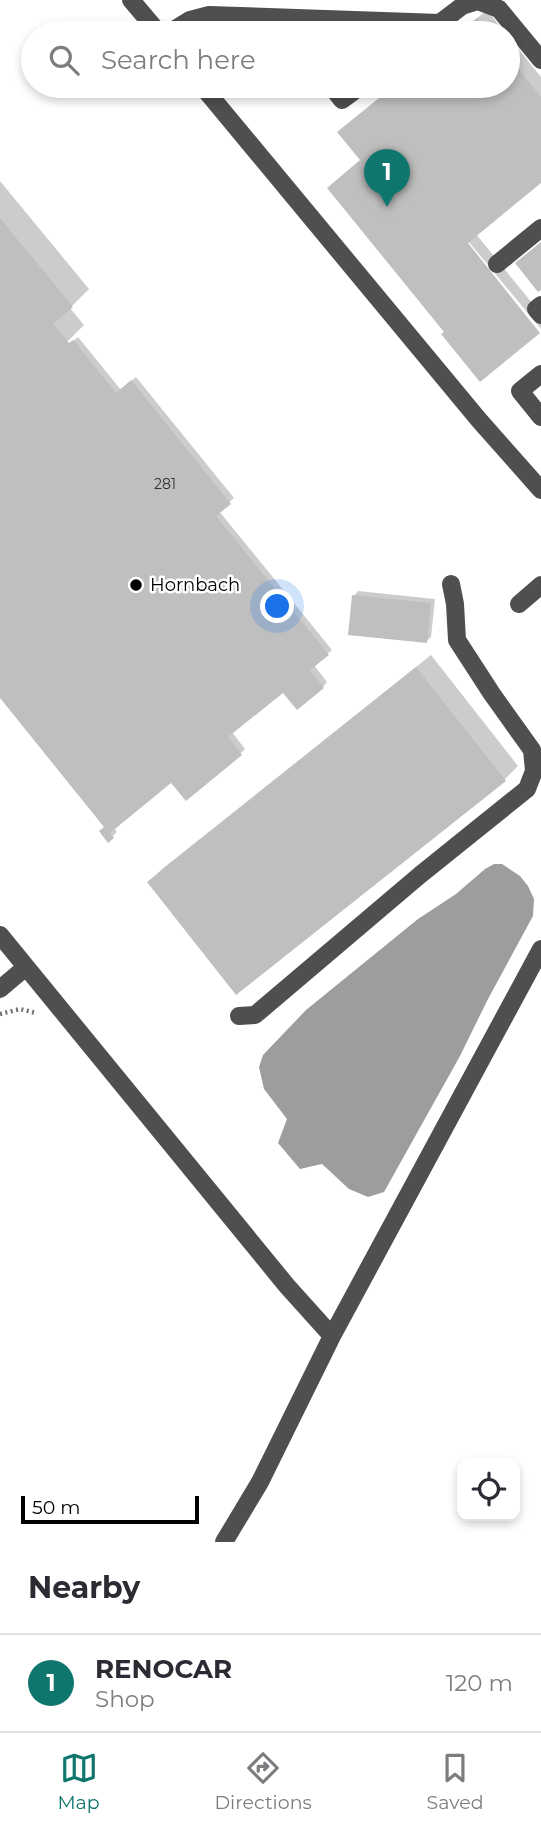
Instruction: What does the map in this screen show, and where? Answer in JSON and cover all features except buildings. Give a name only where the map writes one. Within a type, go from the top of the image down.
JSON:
[{"type":"street","points":[[131,0],[149,21]]},
{"type":"street","points":[[442,21],[461,6],[478,1],[499,9],[509,21]]},
{"type":"street","points":[[188,21],[209,15],[311,21]]},
{"type":"street","points":[[278,17],[281,21]]},
{"type":"street","points":[[520,34],[541,60]]},
{"type":"street","points":[[212,98],[479,420],[541,490]]},
{"type":"street","points":[[496,264],[541,228]]},
{"type":"street","points":[[541,305],[536,309],[541,315]]},
{"type":"street","points":[[541,374],[520,391],[541,417]]},
{"type":"street","points":[[239,1016],[255,1015],[420,875],[527,789],[534,771],[532,750],[457,640],[451,584]]},
{"type":"street","points":[[519,604],[541,585]]},
{"type":"street","points":[[0,935],[278,1275],[332,1336]]},
{"type":"street","points":[[223,1542],[260,1482],[332,1336],[541,949]]},
{"type":"street","points":[[0,989],[26,967]]},
{"type":"path","points":[[0,1014],[20,1009],[34,1011],[41,1016]]},
{"type":"shaded area","points":[[494,864],[502,864],[520,876],[528,886],[534,899],[533,916],[460,1056],[384,1192],[368,1197],[349,1189],[322,1164],[300,1169],[278,1143],[287,1119],[264,1089],[259,1067],[263,1055],[306,1010],[418,919]]},
{"type":"place","name":"RENOCAR","points":[[387,207]]},
{"type":"place","name":"Hornbach","points":[[136,585]]}]
